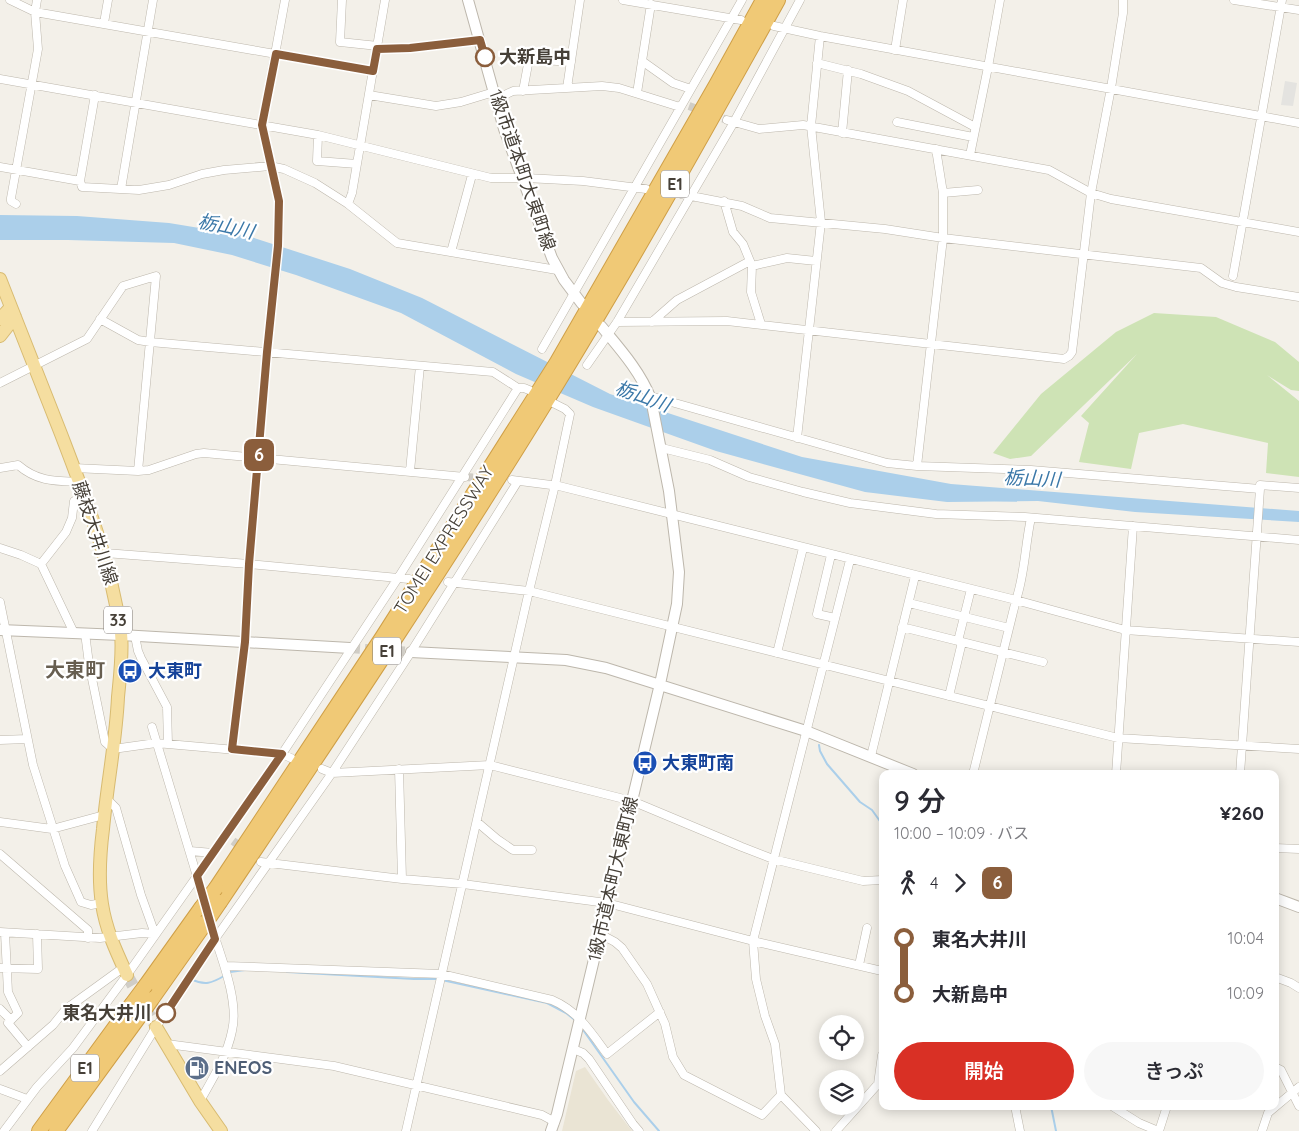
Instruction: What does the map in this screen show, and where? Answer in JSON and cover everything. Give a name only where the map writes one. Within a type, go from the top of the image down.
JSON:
[{"type":"highway","name":"TOMEI EXPRESSWAY","points":[[562,364],[763,0]]},
{"type":"highway","name":"TOMEI EXPRESSWAY","points":[[56,1131],[136,1009],[146,985],[218,895],[394,641],[688,160],[778,0]]},
{"type":"highway","name":"TOMEI EXPRESSWAY","points":[[38,1131],[136,1009],[152,999],[204,914]]},
{"type":"main road","name":"藤枝大井川線","points":[[0,279],[86,497],[105,553],[114,589],[121,635],[118,700],[104,814],[99,880],[110,937],[126,971]]},
{"type":"main road","points":[[0,319],[13,312]]},
{"type":"main road","points":[[0,336],[13,312]]},
{"type":"main road","points":[[156,1027],[200,1101],[221,1131]]},
{"type":"street","points":[[10,0],[35,12],[148,30],[373,71]]},
{"type":"street","points":[[16,204],[11,201],[11,198],[38,49],[35,12],[37,0]]},
{"type":"street","points":[[104,23],[108,0]]},
{"type":"street","points":[[121,189],[153,0]]},
{"type":"street","points":[[232,749],[245,642],[249,564],[279,232],[279,201],[262,125],[285,0]]},
{"type":"street","points":[[342,0],[340,42],[377,48],[410,48],[480,40]]},
{"type":"street","points":[[348,204],[352,193],[385,0]]},
{"type":"street","name":"1級市道本町大東町線","points":[[468,0],[504,129],[522,178],[552,258],[558,270],[582,304]]},
{"type":"street","points":[[567,88],[580,0]]},
{"type":"street","points":[[623,0],[651,4],[667,3],[741,20]]},
{"type":"street","points":[[542,349],[634,188],[684,106],[690,89],[742,0]]},
{"type":"street","points":[[587,365],[617,322],[800,0]]},
{"type":"street","points":[[894,50],[904,0]]},
{"type":"street","points":[[970,155],[1000,0]]},
{"type":"street","points":[[617,322],[726,321],[1064,359],[1069,356],[1072,352],[1091,193],[1111,88],[1123,0]]},
{"type":"street","points":[[1234,0],[1282,4],[1299,10]]},
{"type":"street","points":[[637,93],[651,4]]},
{"type":"street","points":[[1232,276],[1282,4]]},
{"type":"street","points":[[774,26],[894,50],[1299,123]]},
{"type":"street","points":[[797,438],[821,222],[811,126],[820,36]]},
{"type":"street","points":[[523,90],[529,59],[571,62]]},
{"type":"street","points":[[642,60],[673,83],[690,89]]},
{"type":"street","points":[[817,63],[848,70],[908,91],[975,127]]},
{"type":"street","points":[[842,132],[848,70]]},
{"type":"street","points":[[0,79],[318,135],[472,175],[491,178],[583,182],[646,189]]},
{"type":"street","points":[[369,94],[436,106],[513,91],[602,86],[619,88],[684,106]]},
{"type":"street","points":[[95,95],[80,181],[82,187],[140,190],[169,185],[202,174],[270,166],[284,169],[315,183],[348,204],[397,243],[558,270]]},
{"type":"street","points":[[730,121],[759,128],[796,124],[811,126],[1050,170],[1091,193],[1111,199],[1299,232]]},
{"type":"street","points":[[897,122],[973,136]]},
{"type":"street","points":[[318,135],[317,161],[357,164]]},
{"type":"street","points":[[917,466],[942,238],[943,193],[936,149]]},
{"type":"street","points":[[0,167],[80,181]]},
{"type":"street","points":[[451,252],[472,175]]},
{"type":"street","points":[[943,193],[978,190]]},
{"type":"street","points":[[681,194],[724,201],[742,206],[770,218],[885,229],[942,238],[1201,268],[1222,283],[1299,297]]},
{"type":"street","points":[[724,201],[733,232],[743,244],[751,264],[751,292],[761,324]]},
{"type":"street","points":[[652,322],[677,300],[751,264],[787,258],[816,261]]},
{"type":"street","points":[[0,383],[87,339],[123,286],[156,276],[138,472]]},
{"type":"street","points":[[100,319],[138,340],[150,342],[492,372],[518,388],[524,388],[543,395],[570,414],[556,486],[529,591],[406,1131]]},
{"type":"street","name":"1級市道本町大東町線","points":[[554,1125],[660,684],[678,604],[680,580],[678,547],[651,397],[634,366],[601,326]]},
{"type":"street","points":[[410,471],[420,366]]},
{"type":"street","points":[[4,1131],[27,1099],[72,1048],[126,971],[197,876],[282,754],[350,648],[398,578],[518,388]]},
{"type":"street","points":[[651,397],[887,463],[917,466],[1031,470],[1260,489]]},
{"type":"street","points":[[661,446],[710,460],[749,477],[850,503],[936,514],[1031,518],[1299,540]]},
{"type":"street","points":[[74,468],[138,472],[204,453],[463,476]]},
{"type":"street","points":[[0,468],[18,465],[29,474],[49,481],[80,482]]},
{"type":"street","points":[[92,1131],[156,1027],[215,939],[332,773],[411,652],[515,480],[556,486],[1016,600],[1125,630],[1299,642]]},
{"type":"street","points":[[1240,770],[1260,486],[1299,488]]},
{"type":"street","points":[[41,564],[66,532],[72,518],[74,501],[86,497]]},
{"type":"street","points":[[973,770],[1016,600],[1022,584],[1026,541],[1031,518]]},
{"type":"street","points":[[1116,770],[1133,526]]},
{"type":"street","points":[[0,548],[41,564],[74,633]]},
{"type":"street","points":[[777,653],[803,548]]},
{"type":"street","points":[[105,553],[409,579]]},
{"type":"street","points":[[831,555],[818,614],[835,618]]},
{"type":"street","points":[[816,1131],[781,1095],[775,1044],[765,1016],[756,980],[753,940],[850,560]]},
{"type":"street","points":[[871,756],[916,576]]},
{"type":"street","points":[[452,583],[529,591],[1118,738],[1299,749]]},
{"type":"street","points":[[949,696],[971,589]]},
{"type":"street","points":[[0,602],[3,630],[27,739],[52,829],[65,866],[81,902],[91,905],[102,903]]},
{"type":"street","points":[[908,603],[1009,628]]},
{"type":"street","points":[[902,627],[1043,662]]},
{"type":"street","points":[[3,630],[350,648]]},
{"type":"street","points":[[85,633],[89,664],[105,742],[113,750],[156,742],[282,754],[291,758]]},
{"type":"street","points":[[135,636],[141,658],[168,706],[168,744]]},
{"type":"street","points":[[411,652],[515,657],[586,663],[660,684],[806,731],[904,770]]},
{"type":"street","points":[[152,727],[215,939],[226,966],[233,1013],[233,1029],[227,1051],[200,1101]]},
{"type":"street","points":[[0,740],[27,739]]},
{"type":"street","points":[[322,769],[332,773],[490,765],[632,801],[742,848],[773,859],[864,881],[879,880]]},
{"type":"street","points":[[399,769],[402,879]]},
{"type":"street","points":[[106,798],[116,808],[141,896],[155,934]]},
{"type":"street","points":[[0,822],[52,829],[104,814]]},
{"type":"street","points":[[477,822],[513,850],[532,850]]},
{"type":"street","points":[[224,836],[233,841]]},
{"type":"street","points":[[1279,848],[1299,849]]},
{"type":"street","points":[[190,851],[213,853]]},
{"type":"street","points":[[0,854],[88,930],[88,938]]},
{"type":"street","points":[[261,862],[402,879],[463,884],[607,903],[879,970]]},
{"type":"street","points":[[1279,900],[1299,907]]},
{"type":"street","points":[[859,965],[867,928]]},
{"type":"street","points":[[28,1047],[8,1023],[18,1014],[8,992],[3,968],[3,932],[88,938],[142,933],[155,934]]},
{"type":"street","points":[[3,968],[38,969],[37,934]]},
{"type":"street","points":[[600,934],[615,942],[630,957],[647,984],[665,1024],[673,1057],[684,1075],[762,1115],[781,1095]]},
{"type":"street","points":[[226,966],[441,974],[562,1004],[580,1018],[606,1054],[660,1012]]},
{"type":"street","points":[[0,1071],[53,1025],[66,1010],[126,971]]},
{"type":"street","points":[[1279,978],[1299,988]]},
{"type":"street","points":[[0,1009],[11,1020]]},
{"type":"street","points":[[167,1044],[334,1066],[542,1115],[554,1125]]},
{"type":"street","points":[[573,1049],[583,1053],[590,1059],[633,1124],[640,1131]]},
{"type":"street","points":[[1279,1069],[1299,1106]]},
{"type":"street","points":[[836,1131],[878,1084],[879,1077]]},
{"type":"street","points":[[1279,1104],[1299,1087]]},
{"type":"street","points":[[0,1089],[27,1099]]},
{"type":"street","points":[[1016,1110],[1020,1131]]},
{"type":"street","points":[[1118,1110],[1139,1123],[1159,1131],[1166,1110]]},
{"type":"street","points":[[1262,1131],[1268,1112],[1271,1110]]},
{"type":"shaded area","points":[[1285,81],[1297,83],[1293,106],[1281,105]]},
{"type":"shaded area","points":[[585,1067],[632,1131],[562,1131],[576,1071]]},
{"type":"green space","points":[[1154,313],[1216,317],[1275,342],[1299,362],[1299,391],[1291,390],[1267,375],[1299,401],[1299,477],[1266,473],[1268,443],[1183,424],[1139,433],[1131,469],[1079,462],[1089,423],[1081,416],[1137,354],[1031,456],[1010,459],[993,453],[1041,394],[1116,332]]},
{"type":"water","points":[[0,215],[77,216],[169,223],[248,236],[350,269],[422,298],[610,394],[802,457],[951,484],[1299,511],[1299,522],[1135,512],[1038,501],[947,502],[865,492],[716,451],[593,407],[516,374],[401,313],[296,275],[232,255],[174,243],[0,240]]},
{"type":"waterway","points":[[819,745],[827,764],[860,802],[872,810],[879,820]]},
{"type":"waterway","points":[[230,972],[245,970]]},
{"type":"waterway","points":[[287,972],[437,979]]},
{"type":"waterway","points":[[191,979],[208,983],[224,976]]},
{"type":"waterway","points":[[442,980],[547,1003],[566,1013],[576,1021]]},
{"type":"waterway","points":[[581,1027],[634,1102],[659,1131]]},
{"type":"waterway","points":[[1052,1110],[1056,1131]]},
{"type":"tunnel","points":[[689,106],[727,120]]},
{"type":"tunnel","points":[[465,477],[486,478]]},
{"type":"tunnel","points":[[350,648],[411,652]]},
{"type":"tunnel","points":[[233,841],[245,850]]},
{"type":"tunnel","points":[[127,975],[156,1027]]},
{"type":"bus line","name":"6","points":[[166,1013],[215,939],[197,876],[282,754],[232,749],[245,642],[249,564],[279,232],[279,201],[262,125],[276,54],[373,71],[377,49],[410,48],[480,40],[485,57]]},
{"type":"place","name":"大新島中","points":[[485,57]]},
{"type":"place","name":"大東町","points":[[130,671]]},
{"type":"place","name":"大東町南","points":[[645,763]]},
{"type":"place","name":"東名大井川","points":[[166,1013]]},
{"type":"place","name":"ENEOS","points":[[197,1068]]},
{"type":"district","name":"大東町","points":[[75,670]]},
{"type":"water label","name":"栃山川","points":[[226,226]]},
{"type":"water label","name":"栃山川","points":[[643,396]]},
{"type":"water label","name":"栃山川","points":[[1032,478]]}]
